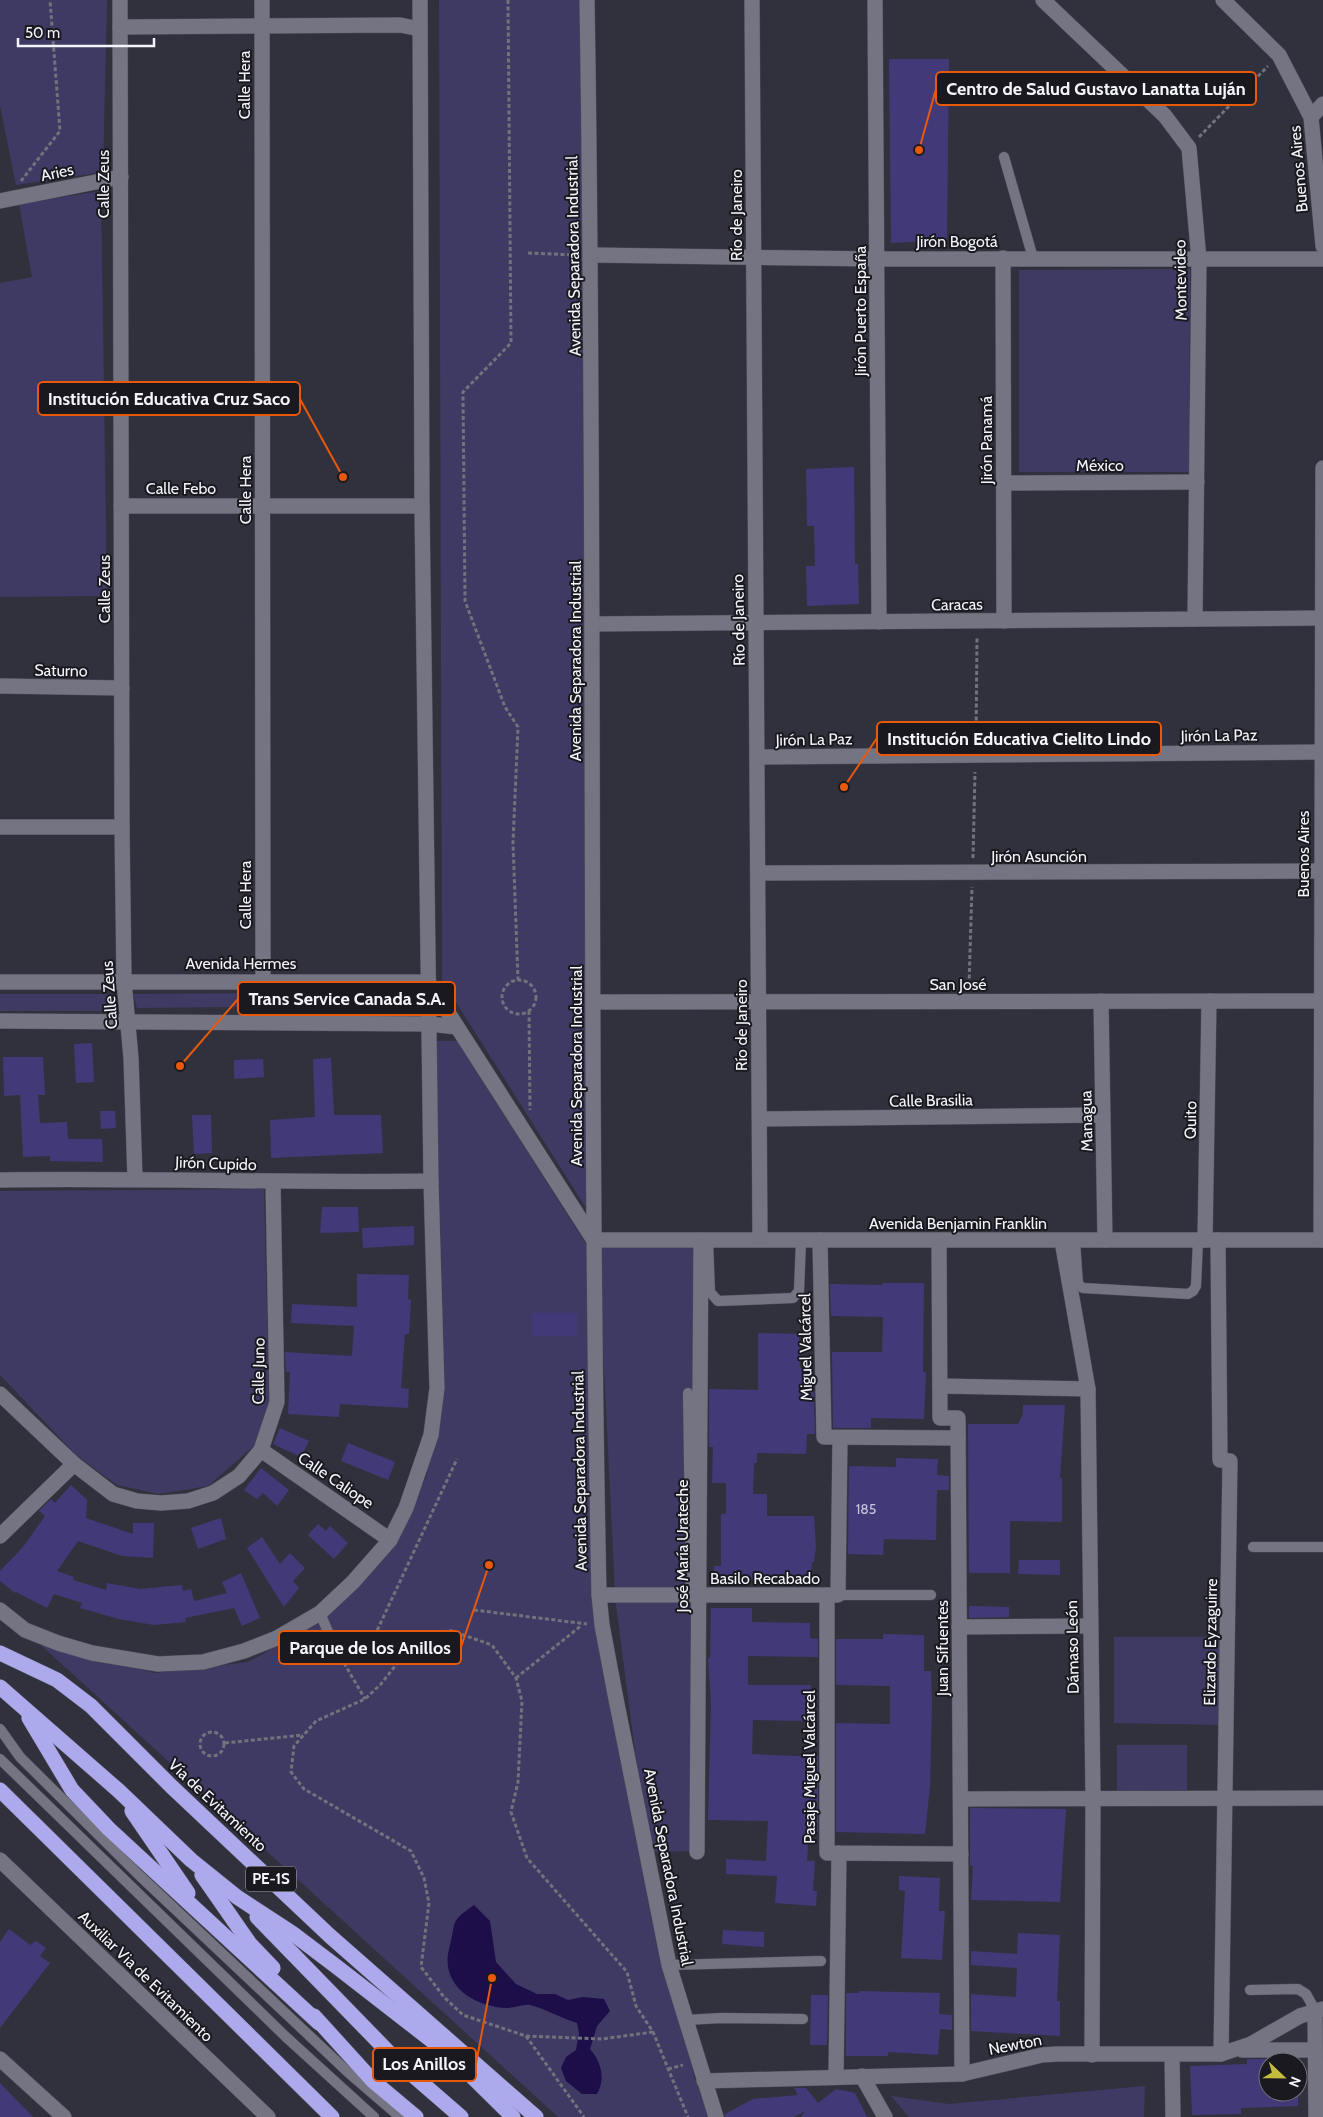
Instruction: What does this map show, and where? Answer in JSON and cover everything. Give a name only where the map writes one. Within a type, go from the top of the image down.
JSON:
[{"type":"highway","name":"Vía de Evitamiento","points":[[0,1653],[57,1680],[91,1706],[172,1787],[330,1936],[536,2117]]},
{"type":"highway","name":"PE-1S","points":[[0,1687],[118,1791],[191,1860],[237,1897],[292,1933],[448,2054],[514,2117]]},
{"type":"highway","name":"PE-1S","points":[[22,1706],[72,1790],[109,1829],[320,2023]]},
{"type":"highway","points":[[0,1790],[332,2117]]},
{"type":"highway","name":"PE-1S","points":[[118,1791],[158,1853],[219,1931]]},
{"type":"highway","name":"PE-1S","points":[[191,1860],[250,1944],[373,2081],[416,2117]]},
{"type":"highway","name":"PE-1S","points":[[237,1897],[400,2064],[462,2117]]},
{"type":"street","name":"Calle Zeus","points":[[120,0],[122,827],[124,981],[128,1021],[135,1178]]},
{"type":"street","name":"Calle Hera","points":[[262,0],[263,980]]},
{"type":"street","points":[[0,1610],[25,1630],[58,1643],[92,1654],[158,1664],[203,1662],[244,1651],[277,1638],[320,1613],[354,1582],[390,1540],[419,1475],[431,1435],[437,1388],[431,1180],[422,506],[420,0]]},
{"type":"street","name":"Avenida Separadora Industrial","points":[[587,0],[592,255],[594,1240],[599,1595],[602,1625],[669,1965],[716,2117]]},
{"type":"street","name":"Río de Janeiro","points":[[752,0],[760,1240]]},
{"type":"street","name":"Jirón Puerto España","points":[[875,0],[879,622]]},
{"type":"street","points":[[1043,0],[1165,116],[1189,148]]},
{"type":"street","name":"Buenos Aires","points":[[1223,0],[1279,55],[1311,117],[1323,246]]},
{"type":"street","points":[[120,28],[400,24],[420,29]]},
{"type":"street","points":[[1311,117],[1323,104]]},
{"type":"street","name":"Montevideo","points":[[1189,148],[1199,260],[1195,619]]},
{"type":"street","name":"Aries","points":[[3,201],[120,177]]},
{"type":"street","name":"Jirón Bogotá","points":[[592,255],[877,259],[1323,259]]},
{"type":"street","name":"Jirón Panamá","points":[[1003,258],[1004,621]]},
{"type":"street","name":"Buenos Aires","points":[[1322,1240],[1323,468]]},
{"type":"street","name":"México","points":[[1003,483],[1197,482]]},
{"type":"street","name":"Calle Febo","points":[[121,506],[422,506]]},
{"type":"street","name":"Caracas","points":[[592,624],[755,621],[879,622],[1323,618]]},
{"type":"street","name":"Saturno","points":[[0,686],[122,688]]},
{"type":"street","name":"Jirón La Paz","points":[[757,757],[1322,752]]},
{"type":"street","points":[[0,827],[122,827]]},
{"type":"street","name":"Jirón Asunción","points":[[758,873],[972,874],[1321,871]]},
{"type":"street","name":"Avenida Hermes","points":[[0,982],[263,980],[428,982]]},
{"type":"street","points":[[428,982],[594,1240]]},
{"type":"street","name":"Managua","points":[[1101,1001],[1104,1240]]},
{"type":"street","name":"Quito","points":[[1207,1240],[1209,1001]]},
{"type":"street","name":"San José","points":[[593,1002],[1322,1001]]},
{"type":"street","points":[[0,1021],[429,1024],[457,1027]]},
{"type":"street","name":"Calle Brasilia","points":[[760,1119],[1103,1115]]},
{"type":"street","name":"Jirón Cupido","points":[[0,1180],[135,1178],[273,1183],[431,1180]]},
{"type":"street","name":"Calle Juno","points":[[0,1394],[74,1464],[113,1494],[137,1501],[188,1501],[213,1493],[239,1476],[261,1450],[277,1402],[273,1183]]},
{"type":"street","name":"Avenida Benjamin Franklin","points":[[594,1240],[1322,1240]]},
{"type":"street","name":"José María Urateche","points":[[696,1852],[695,1596],[705,1240]]},
{"type":"street","name":"Miguel Valcárcel","points":[[820,1240],[824,1437],[840,1438]]},
{"type":"street","name":"Juan Sifuentes","points":[[939,1240],[940,1418],[958,1418],[962,2074]]},
{"type":"street","name":"Elizardo Eyzaguirre","points":[[1207,1240],[1220,1460],[1230,1461],[1221,2054]]},
{"type":"street","name":"Dámaso León","points":[[1069,1241],[1088,1388],[1092,1798],[1092,2055]]},
{"type":"street","points":[[940,1386],[1088,1388]]},
{"type":"street","points":[[832,1595],[840,1438],[958,1438]]},
{"type":"street","name":"Calle Caliope","points":[[261,1450],[390,1540]]},
{"type":"street","points":[[0,1536],[74,1464]]},
{"type":"street","name":"Basilo Recabado","points":[[599,1595],[832,1595]]},
{"type":"street","name":"Pasaje Miguel Valcárcel","points":[[832,1595],[827,1853],[839,1853],[836,2076]]},
{"type":"street","points":[[959,1627],[1089,1626]]},
{"type":"street","points":[[961,1799],[1323,1798]]},
{"type":"street","points":[[839,1853],[961,1854]]},
{"type":"street","name":"Auxiliar Via de Evitamiento","points":[[0,1860],[268,2117]]},
{"type":"street","points":[[1316,2117],[1315,2050],[1319,2010]]},
{"type":"street","name":"Newton","points":[[704,2081],[962,2074],[1042,2055],[1221,2054],[1237,2050],[1319,2010]]},
{"type":"street","points":[[1237,2050],[1315,2050]]},
{"type":"street","points":[[1172,2055],[1173,2117]]},
{"type":"street","points":[[0,2059],[64,2117]]},
{"type":"street","points":[[862,2076],[885,2117]]},
{"type":"lane","points":[[1004,158],[1034,258]]},
{"type":"lane","points":[[705,1240],[710,1292],[718,1301],[793,1298],[797,1296],[800,1291],[801,1240]]},
{"type":"lane","points":[[1069,1241],[1078,1284],[1083,1288],[1188,1294],[1196,1286],[1207,1240]]},
{"type":"lane","points":[[688,1393],[695,1596]]},
{"type":"lane","points":[[1253,1547],[1323,1547]]},
{"type":"lane","name":"Basilo Recabado","points":[[832,1595],[931,1595]]},
{"type":"lane","points":[[320,1613],[338,1653]]},
{"type":"lane","points":[[0,1729],[20,1757],[141,1877],[350,2074],[400,2117]]},
{"type":"lane","points":[[0,1759],[286,2037],[374,2117]]},
{"type":"lane","points":[[669,1965],[821,1961]]},
{"type":"lane","points":[[1250,1990],[1298,1989],[1306,1994],[1319,2010]]},
{"type":"lane","points":[[686,2020],[803,2019]]},
{"type":"path","points":[[3,201],[60,131],[50,0]]},
{"type":"path","points":[[508,0],[511,344],[463,392],[465,601],[505,707],[518,727],[513,843],[518,980]]},
{"type":"path","points":[[1189,148],[1279,55]]},
{"type":"path","points":[[528,253],[592,255]]},
{"type":"path","points":[[969,1002],[976,755],[977,621]]},
{"type":"path","points":[[529,1011],[513,1013],[504,1006],[502,1000],[507,984],[518,980],[529,982],[535,991],[536,1002],[529,1011],[530,1111]]},
{"type":"path","points":[[413,1648],[375,1636],[456,1459]]},
{"type":"path","points":[[474,1610],[602,1625]]},
{"type":"path","points":[[516,1678],[582,1624]]},
{"type":"path","points":[[653,2032],[602,2039],[526,2036],[463,2015],[444,1998],[421,1967],[429,1903],[424,1878],[411,1851],[304,1789],[291,1772],[294,1746],[316,1721],[365,1699],[381,1684],[407,1651],[448,1630],[492,1645],[516,1678],[522,1702],[518,1782],[511,1812],[527,1858],[627,1972],[636,2006],[653,2032],[688,2117]]},
{"type":"path","points":[[338,1653],[365,1699]]},
{"type":"path","points":[[210,1732],[218,1733],[225,1743],[222,1751],[216,1756],[207,1756],[200,1746],[204,1735],[210,1732]]},
{"type":"path","points":[[225,1743],[304,1735]]},
{"type":"path","points":[[526,2036],[584,2117]]},
{"type":"shaded area","points":[[0,0],[107,0],[103,172],[16,185],[0,106]]},
{"type":"shaded area","points":[[439,0],[581,0],[588,1211],[442,980]]},
{"type":"shaded area","points":[[101,191],[107,596],[0,597],[0,283],[32,277],[19,204]]},
{"type":"shaded area","points":[[1190,269],[1189,472],[1019,472],[1019,270]]},
{"type":"shaded area","points":[[407,992],[407,1005],[137,1008],[133,994]]},
{"type":"shaded area","points":[[0,994],[106,994],[111,998],[111,1009],[106,1011],[0,1011]]},
{"type":"shaded area","points":[[435,1041],[457,1041],[586,1244],[604,1598],[664,1967],[696,2082],[709,2117],[558,2117],[31,1636],[87,1656],[155,1673],[248,1662],[323,1621],[356,1588],[396,1541],[426,1477],[445,1388]]},
{"type":"shaded area","points":[[264,1189],[269,1401],[255,1445],[208,1486],[159,1494],[117,1485],[77,1456],[0,1375],[0,1191]]},
{"type":"shaded area","points":[[598,1244],[697,1244],[696,1593],[615,1593]]},
{"type":"shaded area","points":[[615,1597],[696,1599],[693,1851],[654,1852],[636,1759]]},
{"type":"shaded area","points":[[1114,1637],[1222,1637],[1221,1725],[1114,1723]]},
{"type":"shaded area","points":[[1117,1745],[1187,1745],[1187,1790],[1117,1791]]},
{"type":"shaded area","points":[[474,1905],[490,1921],[496,1962],[516,1984],[537,1994],[555,1994],[568,2000],[583,1997],[604,1999],[610,2011],[597,2026],[590,2049],[597,2059],[602,2076],[597,2094],[582,2094],[566,2081],[561,2068],[566,2057],[576,2050],[579,2033],[577,2023],[530,2005],[507,2008],[495,2007],[462,1992],[455,1983],[450,1973],[448,1962],[455,1923],[460,1916]]},
{"type":"shaded area","points":[[1145,2086],[1144,2117],[909,2117],[891,2096],[949,2104]]},
{"type":"building","points":[[889,59],[949,59],[947,240],[891,243]]},
{"type":"building","points":[[854,467],[855,564],[858,564],[859,604],[807,606],[806,566],[815,566],[814,526],[807,526],[806,469]]},
{"type":"building","points":[[92,1043],[94,1082],[76,1083],[74,1044]]},
{"type":"building","points":[[3,1057],[43,1057],[45,1095],[38,1095],[40,1123],[67,1122],[68,1139],[102,1139],[103,1162],[50,1161],[50,1156],[23,1157],[20,1095],[4,1096]]},
{"type":"building","points":[[331,1058],[334,1115],[381,1115],[383,1153],[271,1158],[270,1120],[315,1117],[313,1059]]},
{"type":"building","points":[[263,1059],[264,1077],[234,1079],[234,1060]]},
{"type":"building","points":[[100,1111],[115,1111],[116,1128],[101,1129]]},
{"type":"building","points":[[192,1115],[211,1115],[212,1153],[194,1154]]},
{"type":"building","points":[[322,1207],[358,1207],[359,1232],[320,1233]]},
{"type":"building","points":[[414,1226],[414,1245],[363,1248],[362,1228]]},
{"type":"building","points":[[357,1274],[409,1275],[408,1299],[411,1300],[409,1334],[405,1334],[401,1388],[409,1389],[408,1408],[340,1404],[339,1417],[288,1414],[290,1372],[286,1372],[285,1352],[352,1356],[354,1326],[291,1323],[292,1304],[357,1307]]},
{"type":"building","points":[[882,1283],[924,1283],[923,1372],[926,1372],[924,1419],[871,1418],[871,1428],[833,1428],[832,1352],[882,1352],[883,1317],[831,1316],[830,1284],[882,1285]]},
{"type":"building","points":[[532,1313],[577,1313],[577,1336],[532,1336]]},
{"type":"building","points":[[758,1333],[799,1334],[800,1368],[813,1368],[815,1434],[807,1434],[806,1454],[757,1453],[757,1463],[754,1463],[753,1494],[767,1494],[767,1516],[814,1516],[816,1547],[814,1562],[812,1562],[811,1580],[714,1580],[714,1566],[721,1566],[721,1514],[726,1514],[726,1483],[712,1483],[713,1447],[709,1447],[709,1389],[758,1390]]},
{"type":"building","points":[[1023,1405],[1065,1405],[1060,1478],[1062,1478],[1062,1522],[1010,1521],[1010,1573],[969,1573],[968,1424],[1018,1424],[1023,1414]]},
{"type":"building","points":[[280,1428],[309,1441],[301,1457],[273,1444]]},
{"type":"building","points":[[348,1443],[395,1462],[388,1480],[341,1461]]},
{"type":"building","points":[[896,1458],[938,1459],[937,1475],[949,1476],[949,1490],[937,1490],[936,1540],[884,1539],[883,1555],[848,1554],[849,1466],[896,1467]]},
{"type":"building","points":[[261,1468],[289,1490],[277,1506],[263,1493],[257,1499],[244,1490]]},
{"type":"building","points":[[71,1485],[87,1500],[86,1518],[133,1534],[133,1523],[154,1523],[153,1558],[122,1556],[78,1541],[57,1571],[74,1577],[73,1580],[106,1590],[107,1583],[140,1589],[182,1585],[183,1591],[191,1589],[194,1601],[227,1593],[222,1582],[241,1573],[260,1618],[242,1626],[234,1608],[185,1618],[186,1622],[154,1625],[119,1619],[80,1608],[82,1603],[54,1594],[47,1608],[15,1593],[0,1581],[0,1571],[23,1547],[45,1516],[39,1511],[51,1499],[55,1503]]},
{"type":"building","points":[[221,1518],[226,1539],[198,1549],[191,1528]]},
{"type":"building","points":[[318,1524],[326,1531],[330,1526],[348,1543],[334,1559],[308,1535]]},
{"type":"building","points":[[262,1537],[280,1564],[290,1553],[305,1568],[293,1581],[299,1588],[284,1607],[247,1548]]},
{"type":"building","points":[[1019,1560],[1060,1560],[1060,1575],[1018,1574]]},
{"type":"building","points":[[969,1606],[1009,1607],[1009,1617],[969,1618]]},
{"type":"building","points":[[711,1608],[752,1608],[752,1622],[810,1623],[810,1638],[818,1639],[818,1657],[748,1656],[748,1685],[811,1685],[810,1721],[753,1720],[752,1754],[818,1757],[818,1832],[809,1832],[807,1861],[815,1861],[813,1891],[817,1891],[816,1906],[775,1903],[777,1876],[726,1874],[726,1859],[766,1861],[768,1821],[708,1820],[711,1702],[708,1658],[710,1658]]},
{"type":"building","points":[[883,1634],[924,1635],[924,1671],[931,1671],[932,1702],[930,1786],[925,1834],[836,1832],[836,1723],[890,1724],[890,1686],[836,1685],[836,1639],[883,1639]]},
{"type":"building","points":[[970,1808],[1066,1809],[1060,1902],[971,1900],[973,1866],[970,1866]]},
{"type":"building","points":[[899,1876],[940,1878],[939,1911],[945,1911],[942,1960],[901,1958],[905,1891],[899,1890]]},
{"type":"building","points":[[9,1929],[30,1945],[36,1941],[46,1948],[40,1956],[50,1963],[0,2028],[0,1942]]},
{"type":"building","points":[[723,1930],[764,1932],[764,1947],[722,1944]]},
{"type":"building","points":[[1018,1933],[1060,1935],[1057,2001],[1060,2001],[1060,2036],[971,2031],[971,1994],[1016,1997],[1017,1968],[971,1965],[971,1951],[1017,1954]]},
{"type":"building","points":[[859,1991],[940,1993],[939,2014],[952,2015],[952,2030],[940,2029],[938,2055],[888,2052],[888,2056],[846,2056],[846,1993],[859,1993]]},
{"type":"building","points":[[811,1995],[828,1995],[827,2045],[810,2045]]},
{"type":"building","points":[[1247,2059],[1258,2059],[1258,2102],[1298,2102],[1298,2106],[1241,2108],[1241,2114],[1192,2115],[1190,2066],[1247,2064]]},
{"type":"building","points":[[0,2083],[33,2117],[0,2117]]},
{"type":"building","points":[[794,2088],[806,2088],[818,2103],[836,2089],[855,2093],[867,2117],[801,2117],[805,2111],[794,2117],[725,2117],[725,2114],[753,2099],[798,2095]]},
{"type":"place","name":"Centro de Salud Gustavo Lanatta Luján","points":[[919,150]]},
{"type":"place","name":"Institución Educativa Cruz Saco","points":[[343,477]]},
{"type":"place","name":"Institución Educativa Cielito Lindo","points":[[844,787]]},
{"type":"place","name":"Trans Service Canada S.A.","points":[[180,1066]]},
{"type":"place","name":"Parque de los Anillos","points":[[489,1565]]},
{"type":"place","name":"Los Anillos","points":[[492,1978]]}]
